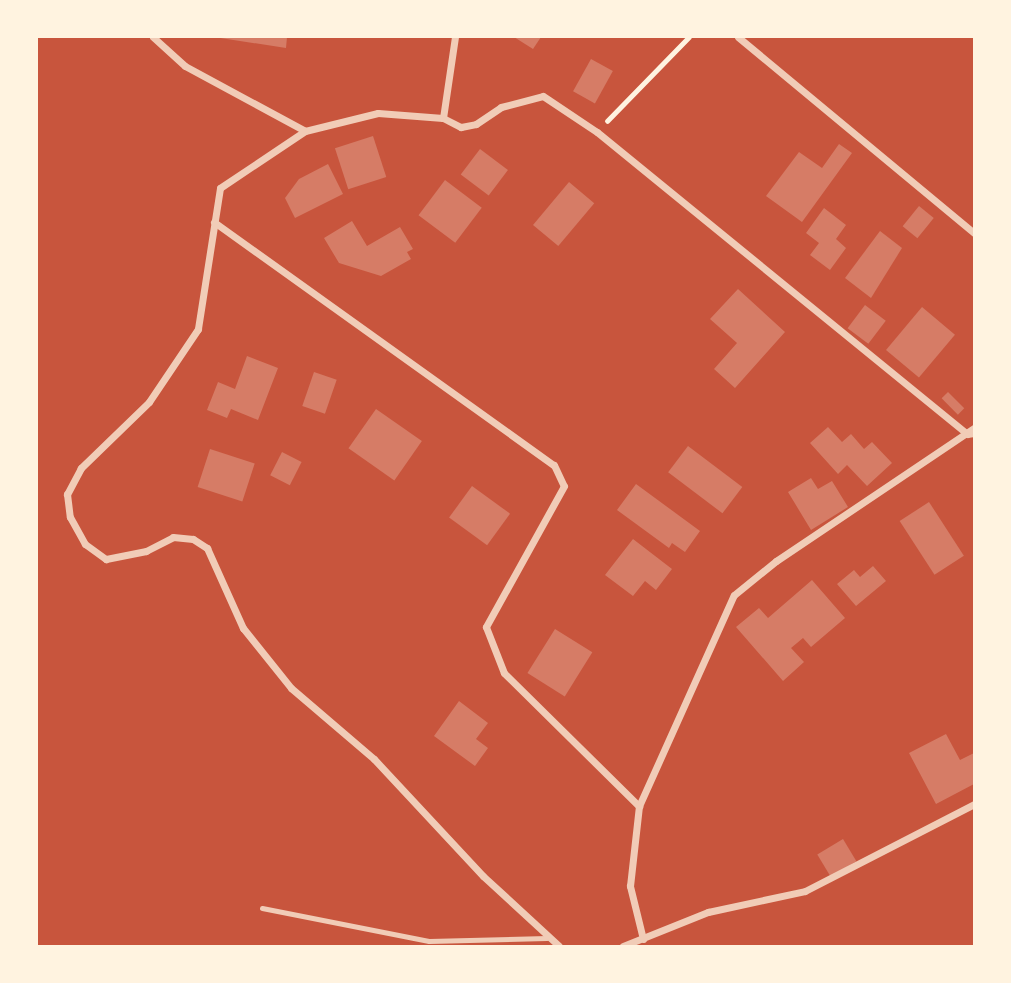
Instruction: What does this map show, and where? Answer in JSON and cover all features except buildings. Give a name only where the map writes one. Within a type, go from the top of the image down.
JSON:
[{"type":"street","points":[[153,37],[185,66],[305,131]]},
{"type":"street","points":[[443,118],[455,37]]},
{"type":"street","points":[[738,37],[974,233]]},
{"type":"street","points":[[559,946],[547,938],[374,759],[291,688],[243,628],[206,548],[193,539],[173,537],[146,551],[106,559],[85,544],[70,517],[67,494],[80,468],[149,402],[198,329],[220,188],[305,131],[378,113],[443,118],[461,127],[476,124],[500,107],[543,96],[597,132],[972,432],[887,484],[734,595],[639,806],[630,886],[643,939]]},
{"type":"street","points":[[214,222],[554,466],[564,486],[486,627],[504,673],[639,806]]},
{"type":"street","points":[[623,946],[708,912],[805,891],[974,804]]},
{"type":"lane","points":[[262,908],[429,941],[547,938]]},
{"type":"path","points":[[597,132],[689,37]]}]
